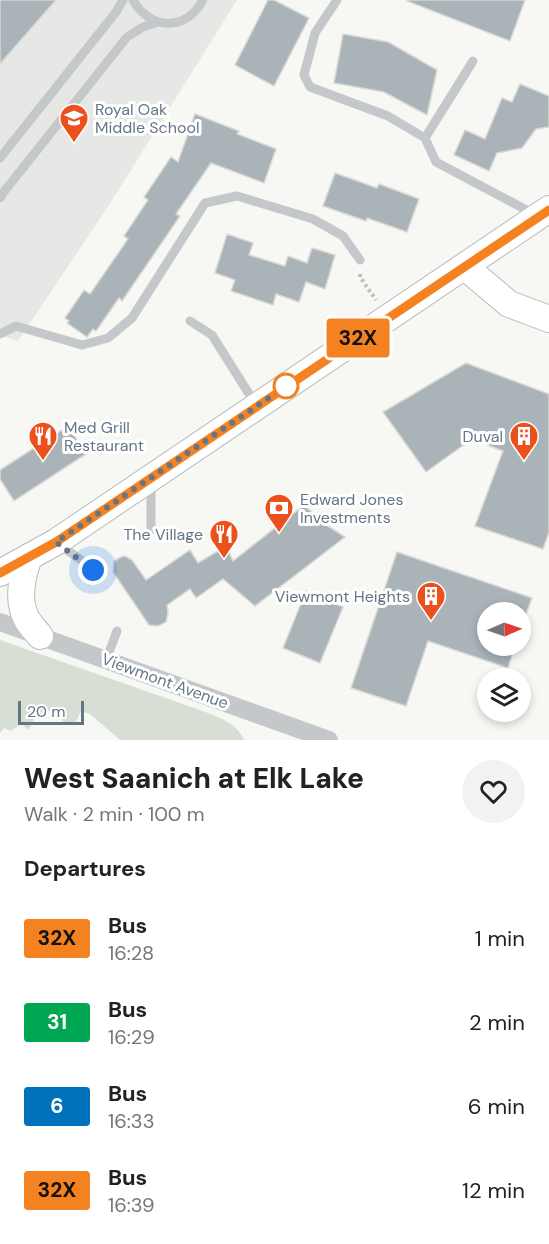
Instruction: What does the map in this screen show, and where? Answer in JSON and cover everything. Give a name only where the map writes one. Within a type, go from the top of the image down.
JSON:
[{"type":"main road","points":[[0,573],[56,542],[544,213]]},
{"type":"main road","points":[[465,267],[508,304],[549,318]]},
{"type":"main road","points":[[29,557],[21,587],[22,603],[27,619],[40,636]]},
{"type":"street","name":"Viewmont Avenue","points":[[0,622],[329,740]]},
{"type":"lane","points":[[0,158],[116,12],[123,0]]},
{"type":"lane","points":[[133,0],[138,9],[147,17],[169,24],[190,16],[199,8],[203,0]]},
{"type":"lane","points":[[337,0],[315,33],[304,75],[310,87],[388,116],[425,138],[436,162],[544,213]]},
{"type":"lane","points":[[0,198],[127,37],[143,27],[158,22]]},
{"type":"lane","points":[[425,138],[473,61]]},
{"type":"lane","points":[[0,334],[16,326],[82,345],[108,338],[132,318],[205,203],[237,196],[313,219],[343,236],[360,260]]},
{"type":"lane","points":[[190,321],[212,335],[257,406]]},
{"type":"lane","points":[[151,477],[151,530]]},
{"type":"lane","points":[[56,542],[93,570]]},
{"type":"lane","points":[[106,660],[117,631]]},
{"type":"path","points":[[360,277],[365,284]]},
{"type":"shaded area","name":"Royal Oak Middle School","points":[[0,0],[237,0],[109,205],[18,341],[0,335]]},
{"type":"shaded area","points":[[0,640],[218,717],[236,728],[244,740],[120,740],[90,714],[81,711],[75,724],[65,724],[54,709],[36,715],[29,730],[21,724],[11,731],[4,728],[0,733]]},
{"type":"building","points":[[0,0],[56,0],[0,64]]},
{"type":"building","points":[[268,0],[274,0],[309,18],[274,86],[235,65]]},
{"type":"building","points":[[408,0],[525,0],[510,41]]},
{"type":"building","points":[[343,34],[388,42],[437,70],[427,115],[384,92],[334,83]]},
{"type":"building","points":[[520,84],[549,96],[549,127],[536,129],[522,148],[497,153],[489,171],[454,155],[465,130],[485,139],[502,98],[512,102]]},
{"type":"building","points":[[195,114],[239,131],[237,134],[276,149],[264,183],[211,163],[176,214],[180,216],[122,301],[119,298],[96,331],[93,329],[87,337],[67,323],[69,321],[65,318],[84,290],[90,294],[128,239],[124,236],[148,200],[144,197],[171,157],[178,162]]},
{"type":"building","points":[[335,173],[377,188],[379,184],[419,199],[407,232],[323,206]]},
{"type":"building","points":[[227,234],[253,243],[249,255],[285,266],[288,256],[307,263],[312,248],[335,255],[325,289],[306,282],[299,302],[276,294],[273,305],[231,291],[235,280],[215,273]]},
{"type":"building","name":"Duval","points":[[466,363],[549,394],[549,532],[543,549],[475,526],[503,451],[472,439],[426,472],[383,412]]},
{"type":"building","name":"Med Grill Restaurant","points":[[68,426],[86,454],[14,501],[0,479],[0,470]]},
{"type":"building","points":[[304,505],[323,523],[345,537],[255,606],[223,579],[196,598],[190,589],[167,605],[166,622],[158,626],[149,625],[113,572],[114,561],[125,556],[132,560],[146,580],[190,550],[198,563],[226,546],[233,561]]},
{"type":"building","name":"Viewmont Heights","points":[[397,552],[532,598],[530,602],[477,602],[477,656],[512,656],[508,668],[428,641],[406,706],[351,688]]},
{"type":"building","points":[[306,591],[343,607],[320,663],[283,648]]},
{"type":"bus line","name":"32X","points":[[0,573],[56,542],[549,210]]},
{"type":"place","name":"Royal Oak Middle School","points":[[74,144]]},
{"type":"place","name":"Med Grill Restaurant","points":[[43,462]]},
{"type":"place","name":"Duval","points":[[524,462]]},
{"type":"place","name":"Edward Jones Investments","points":[[279,534]]},
{"type":"place","name":"The Village","points":[[224,560]]},
{"type":"place","name":"Viewmont Heights","points":[[431,622]]},
{"type":"route","points":[[93,570],[56,542],[294,381],[286,386]]}]
